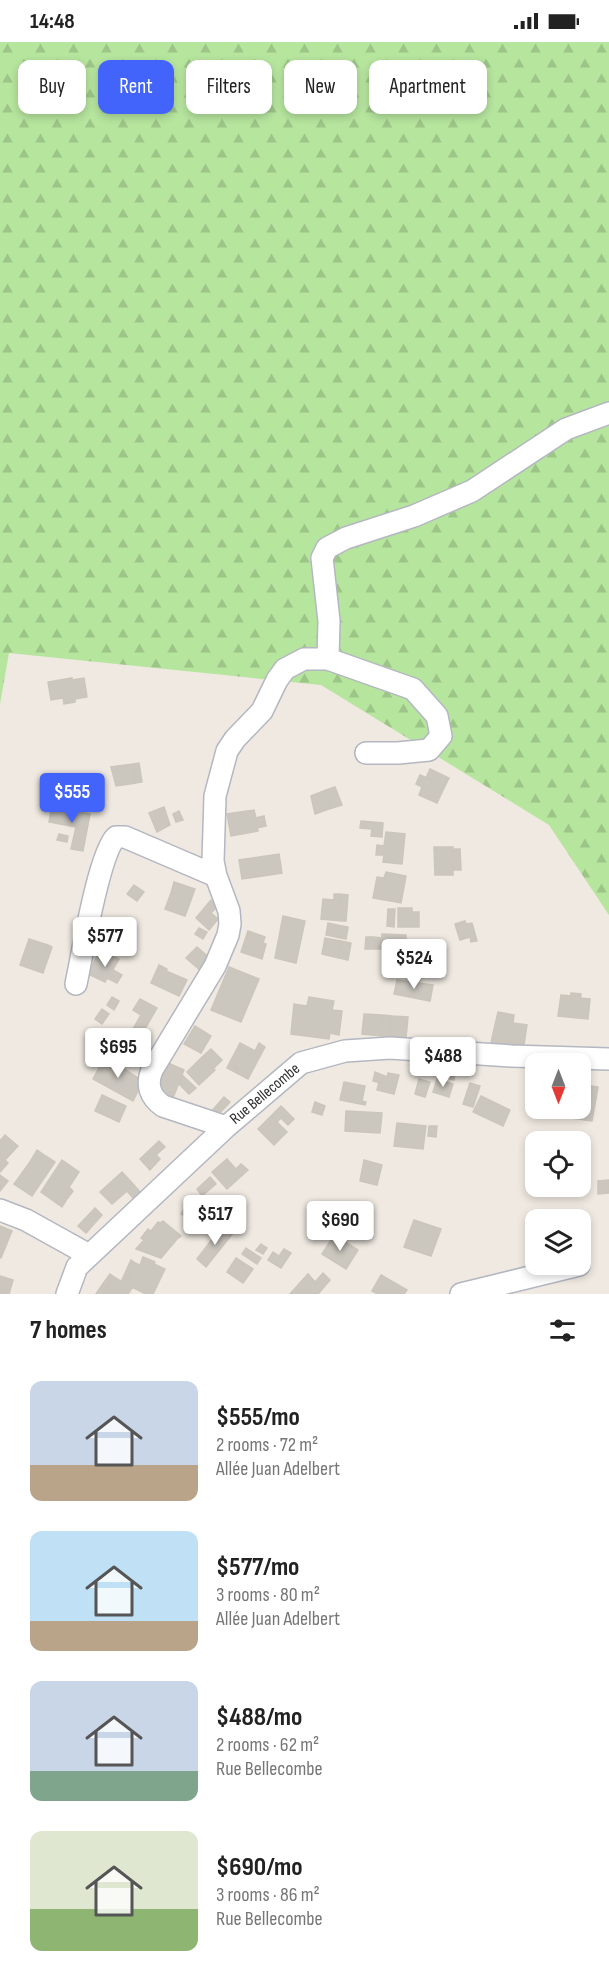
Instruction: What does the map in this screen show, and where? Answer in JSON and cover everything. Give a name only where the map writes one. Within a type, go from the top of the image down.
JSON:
[{"type":"street","points":[[328,659],[329,621],[322,558],[327,548],[346,538],[414,516],[472,491],[566,429],[609,412]]},
{"type":"street","points":[[226,1127],[163,1106],[156,1101],[148,1085],[152,1070],[215,966],[225,942],[230,918],[213,861],[215,795],[227,751],[262,711],[285,669],[304,659],[328,659],[413,688],[437,716],[441,736],[429,750],[366,753]]},
{"type":"street","points":[[76,984],[99,878],[110,842],[116,837],[125,837],[216,876]]},
{"type":"street","name":"Rue Bellecombe","points":[[67,1294],[76,1267],[226,1127],[301,1063],[345,1051],[390,1048],[512,1056],[609,1059]]},
{"type":"street","points":[[0,1210],[26,1220],[89,1255]]},
{"type":"street","points":[[462,1294],[539,1275]]},
{"type":"green space","points":[[0,42],[609,42],[609,915],[549,825],[321,685],[9,653],[0,704]]},
{"type":"building","points":[[72,678],[72,680],[84,678],[87,697],[64,704],[63,698],[51,700],[48,682]]},
{"type":"building","points":[[139,763],[142,782],[136,783],[133,764]]},
{"type":"building","points":[[133,764],[136,783],[116,786],[111,767]]},
{"type":"building","points":[[430,769],[449,778],[445,786],[426,778]]},
{"type":"building","points":[[420,775],[445,786],[437,803],[419,795],[422,787],[416,784]]},
{"type":"building","points":[[335,787],[342,805],[329,809],[326,790]]},
{"type":"building","points":[[326,790],[329,809],[315,814],[311,796]]},
{"type":"building","points":[[52,806],[90,814],[83,851],[71,849],[76,827],[49,822]]},
{"type":"building","points":[[164,807],[170,825],[157,832],[149,813]]},
{"type":"building","points":[[254,810],[256,818],[264,816],[266,826],[257,828],[258,831],[231,836],[227,814]]},
{"type":"building","points":[[179,811],[183,820],[176,822],[173,814]]},
{"type":"building","points":[[361,821],[383,823],[382,837],[371,836],[372,829],[360,828]]},
{"type":"building","points":[[386,832],[405,834],[402,864],[383,862],[384,855],[376,855],[377,845],[384,846]]},
{"type":"building","points":[[59,834],[68,836],[67,842],[57,840]]},
{"type":"building","points":[[434,847],[453,847],[453,875],[435,875]]},
{"type":"building","points":[[453,849],[460,849],[461,870],[453,870]]},
{"type":"building","points":[[279,854],[282,873],[242,879],[239,860]]},
{"type":"building","points":[[386,872],[406,876],[401,903],[373,898],[377,877],[384,878]]},
{"type":"building","points":[[174,882],[195,889],[191,900],[171,893]]},
{"type":"building","points":[[134,885],[144,892],[137,901],[127,894]]},
{"type":"building","points":[[171,893],[191,900],[185,916],[165,909]]},
{"type":"building","points":[[334,894],[340,894],[342,921],[321,919],[323,899],[334,900]]},
{"type":"building","points":[[340,894],[348,895],[346,921],[342,921]]},
{"type":"building","points":[[211,900],[218,906],[211,913],[218,919],[209,930],[196,918]]},
{"type":"building","points":[[398,908],[412,908],[412,912],[419,912],[419,927],[398,927]]},
{"type":"building","points":[[388,909],[395,909],[394,927],[387,926]]},
{"type":"building","points":[[283,916],[305,921],[296,963],[275,958]]},
{"type":"building","points":[[465,921],[466,924],[472,923],[477,941],[471,942],[470,937],[460,940],[455,924]]},
{"type":"building","points":[[328,923],[342,926],[341,938],[326,935]]},
{"type":"building","points":[[342,926],[348,927],[346,939],[341,938]]},
{"type":"building","points":[[199,928],[207,932],[203,939],[195,934]]},
{"type":"building","points":[[248,931],[265,937],[263,943],[266,944],[262,959],[241,952]]},
{"type":"building","points":[[382,934],[406,935],[406,951],[381,949]]},
{"type":"building","points":[[366,937],[374,937],[374,949],[365,949]]},
{"type":"building","points":[[374,937],[381,938],[381,949],[374,949]]},
{"type":"building","points":[[325,938],[341,941],[339,958],[322,954]]},
{"type":"building","points":[[29,939],[48,945],[43,973],[20,965]]},
{"type":"building","points":[[341,941],[351,943],[348,960],[339,958]]},
{"type":"building","points":[[48,945],[52,947],[46,964],[43,963]]},
{"type":"building","points":[[197,947],[211,959],[201,971],[186,958]]},
{"type":"building","points":[[100,950],[119,959],[113,970],[122,975],[117,983],[107,978],[105,982],[88,974]]},
{"type":"building","points":[[394,957],[402,958],[400,975],[392,974]]},
{"type":"building","points":[[402,958],[427,961],[425,977],[400,975]]},
{"type":"building","points":[[159,965],[167,969],[166,971],[187,980],[179,996],[151,983]]},
{"type":"building","points":[[229,967],[259,979],[241,1022],[211,1010]]},
{"type":"building","points":[[397,980],[433,985],[430,1001],[394,994]]},
{"type":"building","points":[[571,993],[581,994],[580,1002],[570,1001]]},
{"type":"building","points":[[561,995],[570,996],[570,1001],[580,1002],[580,998],[590,999],[588,1019],[558,1016]]},
{"type":"building","points":[[112,997],[119,1001],[114,1010],[107,1005]]},
{"type":"building","points":[[309,997],[334,1001],[332,1010],[342,1011],[339,1035],[330,1033],[329,1039],[291,1034],[294,1004],[307,1006]]},
{"type":"building","points":[[140,999],[157,1008],[142,1034],[133,1029],[141,1015],[133,1010]]},
{"type":"building","points":[[102,1009],[109,1014],[102,1024],[95,1019]]},
{"type":"building","points":[[498,1012],[514,1015],[513,1023],[527,1025],[524,1044],[492,1038]]},
{"type":"building","points":[[364,1014],[382,1015],[381,1036],[362,1034]]},
{"type":"building","points":[[382,1015],[392,1016],[390,1036],[381,1036]]},
{"type":"building","points":[[392,1016],[408,1017],[406,1038],[390,1036]]},
{"type":"building","points":[[195,1026],[211,1036],[201,1053],[184,1044]]},
{"type":"building","points":[[492,1038],[524,1044],[522,1052],[491,1045]]},
{"type":"building","points":[[240,1043],[255,1051],[259,1043],[265,1047],[250,1075],[229,1064]]},
{"type":"building","points":[[211,1049],[222,1060],[213,1069],[202,1057]]},
{"type":"building","points":[[105,1057],[143,1081],[133,1101],[93,1079]]},
{"type":"building","points":[[202,1057],[215,1070],[199,1085],[187,1072]]},
{"type":"building","points":[[168,1063],[184,1070],[173,1098],[156,1090]]},
{"type":"building","points":[[229,1064],[250,1075],[248,1079],[227,1068]]},
{"type":"building","points":[[446,1070],[455,1073],[454,1080],[444,1077]]},
{"type":"building","points":[[375,1072],[387,1077],[385,1084],[373,1081]]},
{"type":"building","points":[[388,1073],[399,1075],[394,1094],[377,1090],[379,1082],[385,1084]]},
{"type":"building","points":[[182,1075],[196,1088],[189,1094],[179,1084]]},
{"type":"building","points":[[419,1079],[430,1082],[425,1097],[415,1094]]},
{"type":"building","points":[[437,1079],[453,1084],[449,1097],[433,1092]]},
{"type":"building","points":[[344,1082],[365,1086],[362,1101],[366,1102],[365,1105],[340,1100]]},
{"type":"building","points":[[470,1083],[480,1086],[473,1107],[463,1104]]},
{"type":"building","points":[[591,1086],[598,1087],[592,1121],[579,1119],[591,1119]]},
{"type":"building","points":[[102,1095],[126,1106],[119,1122],[95,1111]]},
{"type":"building","points":[[481,1096],[510,1110],[503,1126],[473,1112]]},
{"type":"building","points":[[224,1097],[230,1102],[215,1118],[210,1113]]},
{"type":"building","points":[[315,1102],[325,1106],[322,1115],[312,1112]]},
{"type":"building","points":[[281,1106],[287,1112],[277,1122],[271,1116]]},
{"type":"building","points":[[346,1111],[382,1113],[380,1133],[345,1131]]},
{"type":"building","points":[[287,1112],[294,1119],[288,1125],[281,1118]]},
{"type":"building","points":[[271,1116],[287,1132],[274,1145],[258,1129]]},
{"type":"building","points":[[397,1123],[426,1126],[423,1149],[394,1146]]},
{"type":"building","points":[[429,1126],[437,1126],[436,1137],[428,1136]]},
{"type":"building","points":[[5,1135],[18,1146],[5,1160],[8,1163],[0,1172],[0,1141]]},
{"type":"building","points":[[159,1141],[165,1147],[156,1155],[160,1159],[150,1170],[140,1159]]},
{"type":"building","points":[[37,1150],[44,1155],[37,1166],[30,1162]]},
{"type":"building","points":[[44,1155],[55,1162],[32,1196],[14,1184],[30,1162],[37,1166]]},
{"type":"building","points":[[227,1159],[236,1169],[241,1164],[248,1170],[227,1189],[212,1172]]},
{"type":"building","points":[[62,1160],[79,1172],[69,1187],[73,1191],[67,1199],[60,1194],[55,1202],[41,1192]]},
{"type":"building","points":[[364,1160],[382,1165],[377,1185],[360,1181]]},
{"type":"building","points":[[122,1172],[134,1185],[112,1204],[100,1192]]},
{"type":"building","points":[[0,1175],[8,1181],[0,1191]]},
{"type":"building","points":[[210,1177],[216,1184],[202,1196],[197,1189]]},
{"type":"building","points":[[609,1180],[609,1193],[598,1194],[598,1181]]},
{"type":"building","points":[[134,1185],[140,1192],[133,1198],[127,1191]]},
{"type":"building","points":[[60,1194],[67,1199],[62,1207],[55,1202]]},
{"type":"building","points":[[191,1198],[215,1212],[205,1228],[189,1218],[194,1211],[186,1206]]},
{"type":"building","points":[[186,1206],[194,1211],[189,1218],[181,1214]]},
{"type":"building","points":[[95,1208],[102,1215],[86,1233],[78,1226]]},
{"type":"building","points":[[414,1220],[441,1229],[431,1256],[404,1247]]},
{"type":"building","points":[[163,1221],[181,1236],[177,1239],[158,1222]]},
{"type":"building","points":[[158,1222],[177,1239],[161,1258],[136,1249],[144,1240],[141,1238],[148,1229],[151,1231]]},
{"type":"building","points":[[223,1225],[233,1233],[206,1267],[197,1259]]},
{"type":"building","points":[[0,1226],[12,1231],[1,1258],[0,1257]]},
{"type":"building","points":[[334,1235],[358,1250],[346,1269],[322,1254]]},
{"type":"building","points":[[261,1244],[267,1248],[263,1254],[256,1250]]},
{"type":"building","points":[[246,1248],[261,1258],[257,1264],[242,1254]]},
{"type":"building","points":[[284,1249],[291,1253],[281,1268],[268,1260],[273,1252],[279,1256]]},
{"type":"building","points":[[143,1257],[155,1262],[151,1270],[140,1265]]},
{"type":"building","points":[[236,1258],[253,1269],[243,1283],[227,1272]]},
{"type":"building","points":[[131,1260],[135,1263],[125,1284],[121,1282]]},
{"type":"building","points":[[135,1263],[151,1270],[154,1264],[165,1269],[153,1294],[146,1294],[125,1284]]},
{"type":"building","points":[[323,1273],[330,1280],[318,1294],[290,1294],[308,1274],[315,1282]]},
{"type":"building","points":[[110,1274],[114,1277],[107,1288],[102,1285]]},
{"type":"building","points":[[381,1275],[407,1290],[404,1294],[378,1294],[372,1291]]},
{"type":"building","points":[[0,1276],[13,1280],[9,1294],[0,1294]]},
{"type":"building","points":[[114,1277],[132,1288],[128,1294],[96,1294],[102,1285],[107,1288]]}]
